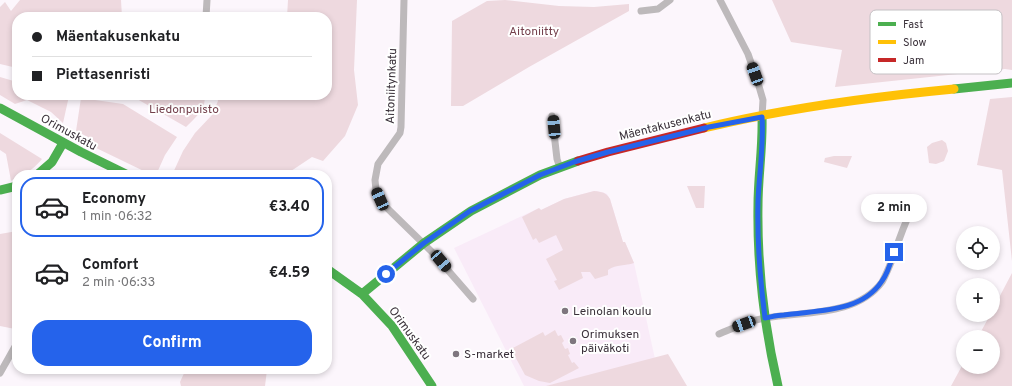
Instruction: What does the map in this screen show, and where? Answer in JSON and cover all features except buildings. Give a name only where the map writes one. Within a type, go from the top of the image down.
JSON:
[{"type":"main road","name":"Mäentakusenkatu","points":[[362,294],[424,243],[450,224],[481,205],[540,175],[574,162],[709,127],[806,108],[883,96],[1012,83]]},
{"type":"main road","name":"Orimuskatu","points":[[0,108],[63,143],[117,170]]},
{"type":"main road","points":[[762,117],[758,223],[760,275],[765,318],[778,386]]},
{"type":"main road","points":[[43,170],[52,162],[63,143]]},
{"type":"main road","points":[[0,190],[12,187]]},
{"type":"main road","name":"Orimuskatu","points":[[332,273],[362,294],[392,326],[432,386]]},
{"type":"street","points":[[206,12],[207,0]]},
{"type":"street","name":"Aitoniitynkatu","points":[[404,0],[401,127],[400,133],[378,164],[375,180],[376,190],[384,205],[424,243],[473,299]]},
{"type":"street","points":[[641,11],[658,8],[670,0]]},
{"type":"street","points":[[720,0],[748,54],[757,79],[762,100],[762,117]]},
{"type":"street","points":[[552,116],[557,159],[560,168]]},
{"type":"street","points":[[720,334],[765,318],[784,314],[807,313],[853,304],[872,293],[883,281],[912,208]]},
{"type":"street","points":[[0,373],[12,352]]},
{"type":"shaded area","name":"Leinolan koulu","points":[[594,191],[607,194],[610,199],[623,242],[625,242],[634,263],[655,359],[547,386],[524,386],[454,248],[539,208],[541,210],[564,199]]},
{"type":"green space","points":[[20,0],[121,0],[122,12],[12,12],[12,67],[0,64],[0,7],[5,2],[11,11]]},
{"type":"green space","points":[[288,0],[357,0],[354,70],[358,105],[345,136],[323,161],[312,157],[292,170],[174,170],[183,151],[195,133],[212,115],[218,100],[332,100],[332,12],[287,12]]},
{"type":"green space","name":"Aitoniitty","points":[[505,0],[559,6],[594,7],[629,4],[629,11],[463,106],[451,106],[452,21],[487,1]]},
{"type":"green space","points":[[772,0],[1012,0],[1012,70],[1002,69],[1002,10],[870,10],[870,74],[958,74],[835,87],[842,50],[791,42]]},
{"type":"green space","points":[[0,77],[12,81],[12,100],[27,100],[15,104],[0,95]]},
{"type":"green space","points":[[1012,97],[1012,261],[1002,170],[977,165],[990,99]]},
{"type":"green space","points":[[27,100],[68,100],[63,123],[51,112]]},
{"type":"green space","points":[[81,100],[95,100],[123,104],[177,137],[165,155],[158,170],[142,170],[92,146],[88,137],[76,131]]},
{"type":"green space","name":"Liedonpuisto","points":[[139,100],[205,100],[200,113],[186,127]]},
{"type":"green space","points":[[0,133],[42,159],[31,170],[12,170],[11,181],[6,154],[0,150]]},
{"type":"green space","points":[[942,140],[946,143],[948,151],[944,161],[936,164],[929,163],[927,147],[932,143]]},
{"type":"green space","points":[[834,156],[852,156],[847,168],[824,162],[825,158]]},
{"type":"green space","points":[[687,186],[705,186],[704,208],[696,208]]},
{"type":"green space","points":[[594,191],[604,193],[610,199],[623,242],[625,242],[634,263],[611,268],[608,270],[608,275],[595,279],[590,272],[581,272],[583,278],[559,290],[554,281],[557,280],[546,259],[563,250],[556,235],[539,243],[536,238],[533,240],[522,217],[539,208],[541,210],[564,199]]},
{"type":"green space","points":[[12,232],[12,328],[0,326],[0,234]]},
{"type":"green space","points":[[1012,273],[1012,386],[951,386],[958,374],[1000,374],[1000,330],[982,330],[986,322],[1000,322],[1000,296]]},
{"type":"green space","points":[[555,330],[558,336],[561,335],[564,341],[562,343],[565,349],[568,348],[570,354],[568,355],[572,363],[574,362],[579,368],[550,383],[539,381],[525,375],[511,349],[543,332],[545,336]]},
{"type":"green space","points":[[668,354],[687,386],[546,386]]},
{"type":"green space","points":[[184,374],[266,374],[265,386],[181,386],[180,382]]},
{"type":"traffic: fast","points":[[954,89],[1012,83]]},
{"type":"traffic: fast","points":[[0,108],[81,152],[118,170]]},
{"type":"traffic: fast","points":[[762,117],[758,194],[760,273],[765,318],[778,386]]},
{"type":"traffic: fast","points":[[43,170],[52,162],[63,143]]},
{"type":"traffic: fast","points":[[362,294],[424,243],[471,211],[540,175],[578,161]]},
{"type":"traffic: fast","points":[[0,190],[12,187]]},
{"type":"traffic: fast","points":[[332,273],[362,294],[392,326],[432,386]]},
{"type":"traffic: slow","points":[[704,128],[828,104],[954,89]]},
{"type":"traffic: jam","points":[[578,161],[704,128]]},
{"type":"place","name":"Leinolan koulu","points":[[565,311]]},
{"type":"place","name":"Orimuksen päiväkoti","points":[[573,341]]},
{"type":"place","name":"S-market","points":[[456,354]]},
{"type":"route","points":[[386,274],[424,243],[470,211],[540,175],[574,162],[608,152],[709,127],[762,117],[763,127],[758,218],[759,254],[765,318],[784,314],[807,313],[838,308],[853,304],[863,299],[872,293],[883,281],[894,252]]}]
